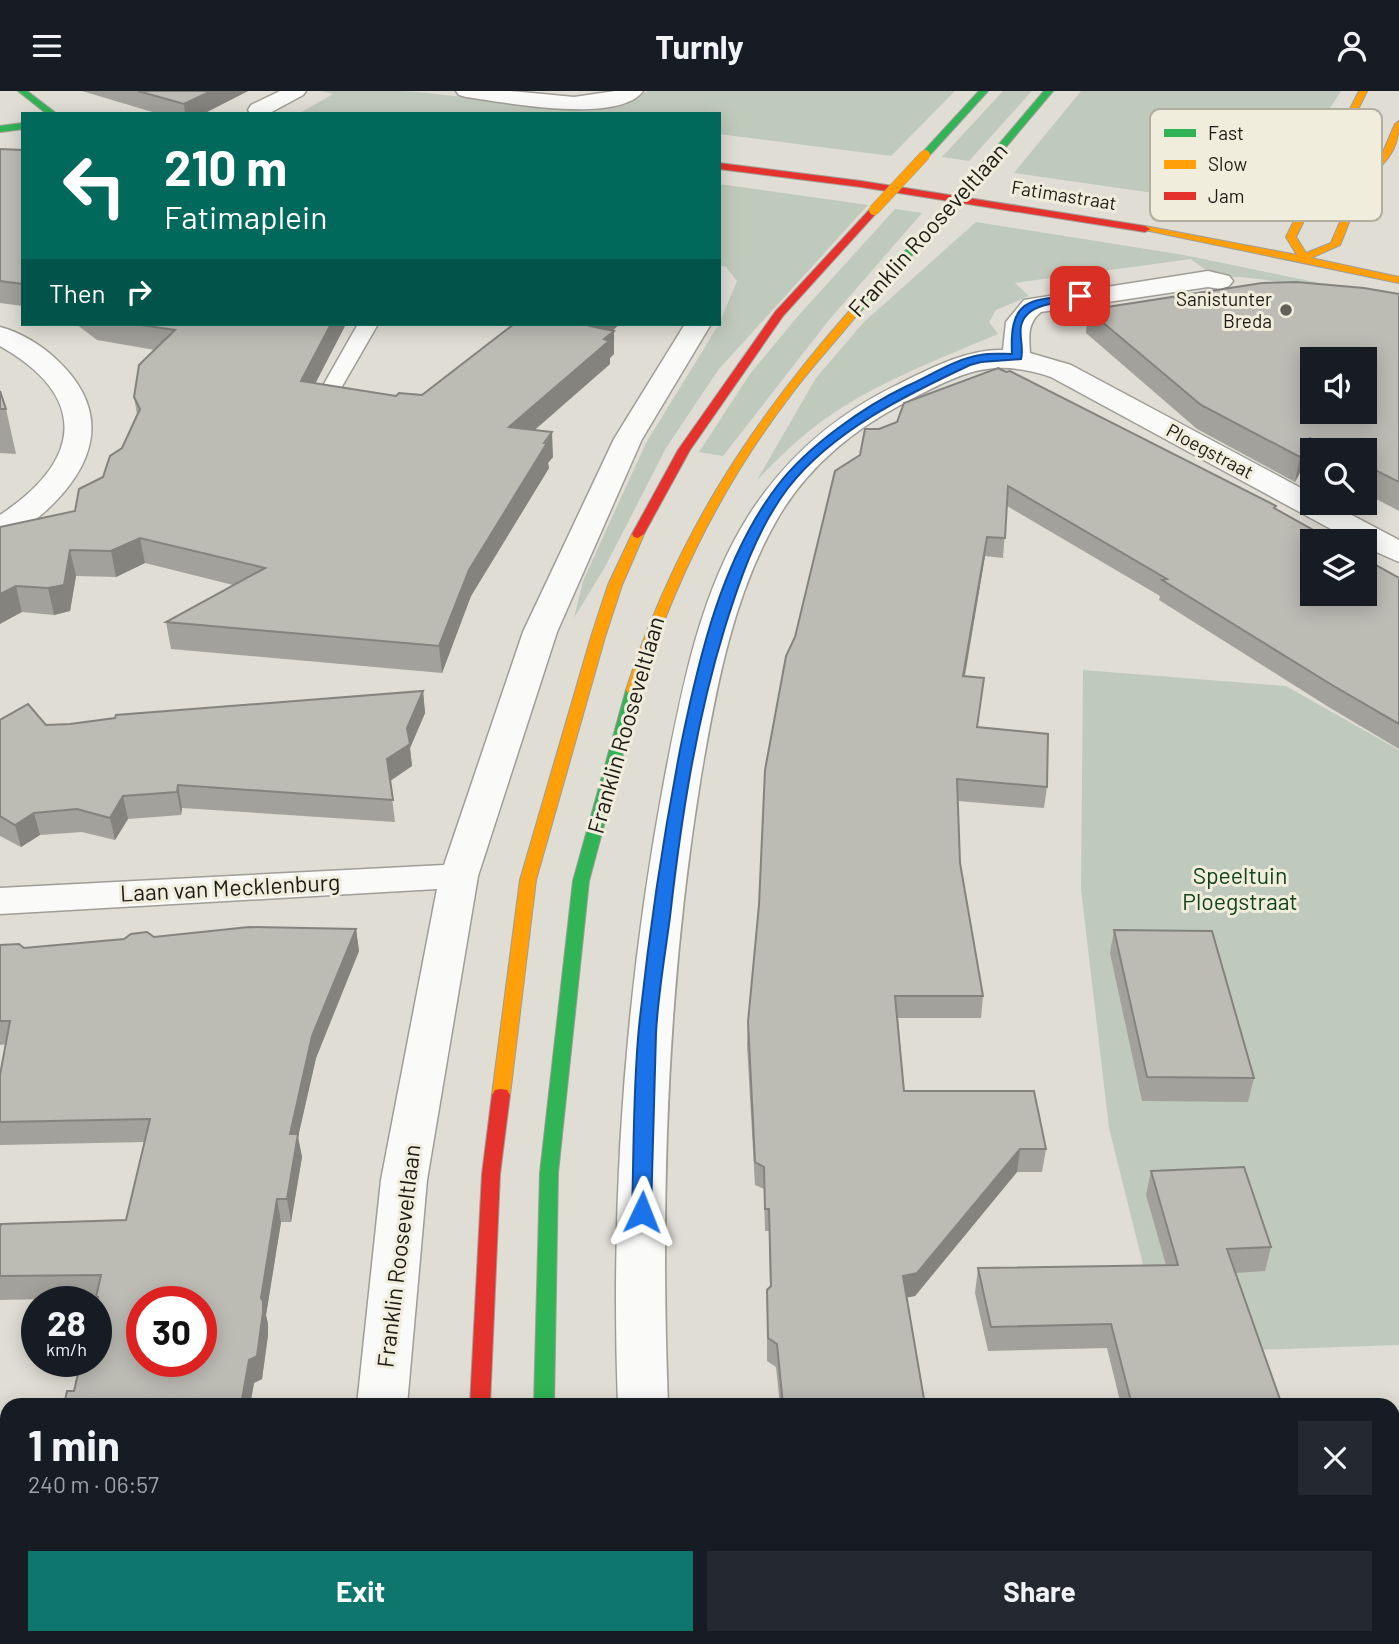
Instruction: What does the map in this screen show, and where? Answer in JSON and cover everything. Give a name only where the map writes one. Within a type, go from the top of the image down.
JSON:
[{"type":"main road","points":[[22,91],[50,112]]},
{"type":"main road","points":[[480,1398],[491,1174],[528,880],[615,585],[637,536],[684,450],[779,314],[984,91]]},
{"type":"main road","name":"Franklin Rooseveltlaan","points":[[544,1398],[549,1173],[581,881],[648,637],[694,541],[740,459],[768,417],[847,320],[939,220],[1049,91]]},
{"type":"main road","points":[[1353,109],[1363,91]]},
{"type":"main road","points":[[0,129],[20,119]]},
{"type":"main road","points":[[1382,162],[1399,124]]},
{"type":"main road","name":"Fatimastraat","points":[[721,153],[1150,214]]},
{"type":"main road","name":"Fatimastraat","points":[[721,166],[1014,208],[1304,257],[1399,280]]},
{"type":"main road","name":"Fatimastraat","points":[[1199,221],[1213,223]]},
{"type":"main road","points":[[1284,236],[1292,221]]},
{"type":"main road","points":[[1341,246],[1349,221]]},
{"type":"main road","points":[[1284,236],[1341,246]]},
{"type":"main road","points":[[1284,236],[1304,257],[1341,246]]},
{"type":"street","points":[[259,110],[296,91]]},
{"type":"street","points":[[466,91],[589,103],[622,97],[633,91]]},
{"type":"street","points":[[643,1398],[639,1290],[648,1030],[672,830],[702,678],[734,579],[755,530],[782,487],[818,449],[893,397],[980,358],[1017,357],[1016,327],[1021,314],[1033,305],[1208,279],[1220,281]]},
{"type":"street","name":"Franklin Rooseveltlaan","points":[[383,1398],[404,1180],[459,876],[540,632],[628,439],[697,326]]},
{"type":"street","points":[[0,335],[45,360],[61,375],[73,393],[79,414],[79,434],[62,475],[38,501],[0,530]]},
{"type":"street","name":"Ploegstraat","points":[[1017,357],[1061,371],[1399,553]]},
{"type":"street","name":"Laan van Mecklenburg","points":[[0,901],[459,876]]},
{"type":"lane","points":[[326,398],[367,326]]},
{"type":"green space","points":[[321,91],[402,91],[563,106],[624,101],[648,91],[955,91],[891,156],[721,134],[721,112],[302,112],[333,94]]},
{"type":"green space","points":[[1003,91],[1032,91],[969,161],[942,157]]},
{"type":"green space","points":[[1081,91],[1341,91],[1329,109],[1150,109],[1150,193],[1014,173]]},
{"type":"green space","points":[[721,184],[868,205],[719,369],[666,448],[605,567],[574,618],[583,581],[646,443],[718,326],[721,326],[721,319],[737,281],[726,267],[721,266]]},
{"type":"green space","points":[[895,209],[922,213],[829,320],[723,456],[699,452],[750,374],[798,316]]},
{"type":"green space","points":[[976,222],[1184,255],[1339,287],[1247,278],[1216,278],[1191,259],[1015,283],[1029,296],[996,310],[989,322],[998,334],[909,372],[845,406],[806,433],[757,480],[816,378],[864,322]]},
{"type":"green space","name":"Speeltuin Ploegstraat","points":[[1083,670],[1286,686],[1399,750],[1399,1345],[1165,1353],[1109,1128],[1081,889]]},
{"type":"building","points":[[138,91],[211,91],[184,104]]},
{"type":"building","points":[[0,149],[21,150],[21,284],[0,281]]},
{"type":"building","points":[[1296,282],[1399,294],[1399,482],[1377,471],[1377,438],[1300,438],[1300,457],[1201,405],[1088,310],[1262,283]]},
{"type":"building","points":[[148,326],[330,326],[301,381],[396,396],[399,393],[422,395],[511,326],[590,326],[614,331],[604,339],[609,341],[509,427],[552,432],[469,570],[439,646],[166,622],[265,568],[140,538],[111,551],[70,550],[64,585],[48,588],[16,586],[0,594],[0,527],[75,511],[79,489],[103,477],[110,456],[122,448],[140,409],[134,397],[139,365],[175,330]]},
{"type":"building","points":[[998,368],[1010,371],[1276,506],[1274,508],[1312,529],[1300,529],[1300,606],[1377,606],[1377,566],[1399,578],[1399,724],[1162,580],[1167,579],[1008,486],[1005,538],[987,537],[963,676],[984,678],[977,727],[1048,734],[1047,787],[957,779],[960,863],[983,996],[895,996],[904,1091],[1034,1091],[1046,1149],[1020,1149],[917,1273],[903,1276],[924,1398],[782,1398],[777,1344],[768,1338],[767,1290],[771,1286],[769,1209],[765,1209],[764,1167],[755,1162],[748,1022],[759,905],[765,770],[786,656],[795,637],[835,471],[860,455],[865,429],[879,429],[897,422],[904,403]]},
{"type":"building","points":[[0,391],[6,409],[0,409]]},
{"type":"building","points":[[423,691],[407,728],[410,744],[387,759],[393,800],[178,785],[177,792],[123,796],[110,818],[77,809],[34,813],[15,825],[0,816],[0,720],[28,704],[46,725],[115,718],[116,715]]},
{"type":"building","points":[[249,927],[356,929],[312,1036],[290,1134],[298,1134],[287,1199],[277,1199],[261,1298],[263,1312],[257,1356],[249,1360],[242,1398],[66,1398],[67,1391],[74,1391],[77,1377],[112,1377],[112,1286],[98,1286],[101,1275],[0,1276],[1,1224],[126,1220],[150,1119],[0,1122],[0,1075],[10,1021],[0,1021],[0,945],[19,944],[24,948],[124,939],[131,934],[147,932],[154,937]]},
{"type":"building","points":[[1114,930],[1212,931],[1254,1078],[1147,1077]]},
{"type":"building","points":[[1244,1167],[1271,1247],[1227,1249],[1280,1398],[1130,1398],[1111,1324],[991,1327],[978,1268],[1178,1265],[1151,1171]]},
{"type":"traffic: fast","points":[[22,91],[50,112]]},
{"type":"traffic: fast","points":[[925,155],[984,91]]},
{"type":"traffic: fast","points":[[987,164],[1049,91]]},
{"type":"traffic: fast","points":[[0,129],[21,126]]},
{"type":"traffic: fast","points":[[939,220],[987,164]]},
{"type":"traffic: fast","points":[[856,310],[939,220]]},
{"type":"traffic: fast","points":[[544,1398],[549,1173],[581,881],[633,690]]},
{"type":"traffic: slow","points":[[1354,109],[1363,91]]},
{"type":"traffic: slow","points":[[1382,162],[1399,124]]},
{"type":"traffic: slow","points":[[874,210],[925,155]]},
{"type":"traffic: slow","points":[[1299,221],[1291,237],[1304,257],[1335,245],[1345,221]]},
{"type":"traffic: slow","points":[[1145,229],[1235,244],[1399,280]]},
{"type":"traffic: slow","points":[[633,690],[670,586],[722,487],[785,395],[856,310]]},
{"type":"traffic: slow","points":[[501,1095],[528,880],[598,637],[615,585],[638,534]]},
{"type":"traffic: jam","points":[[721,166],[861,184],[1145,229]]},
{"type":"traffic: jam","points":[[638,534],[684,450],[779,314],[874,210]]},
{"type":"traffic: jam","points":[[480,1398],[491,1174],[501,1095]]},
{"type":"place","name":"Sanistunter Breda","points":[[1286,310]]},
{"type":"route","points":[[642,1212],[648,1030],[672,830],[702,678],[734,579],[755,530],[782,487],[799,468],[818,449],[855,422],[893,397],[966,363],[980,358],[1017,357],[1016,327],[1021,314],[1033,305],[1080,296]]}]
